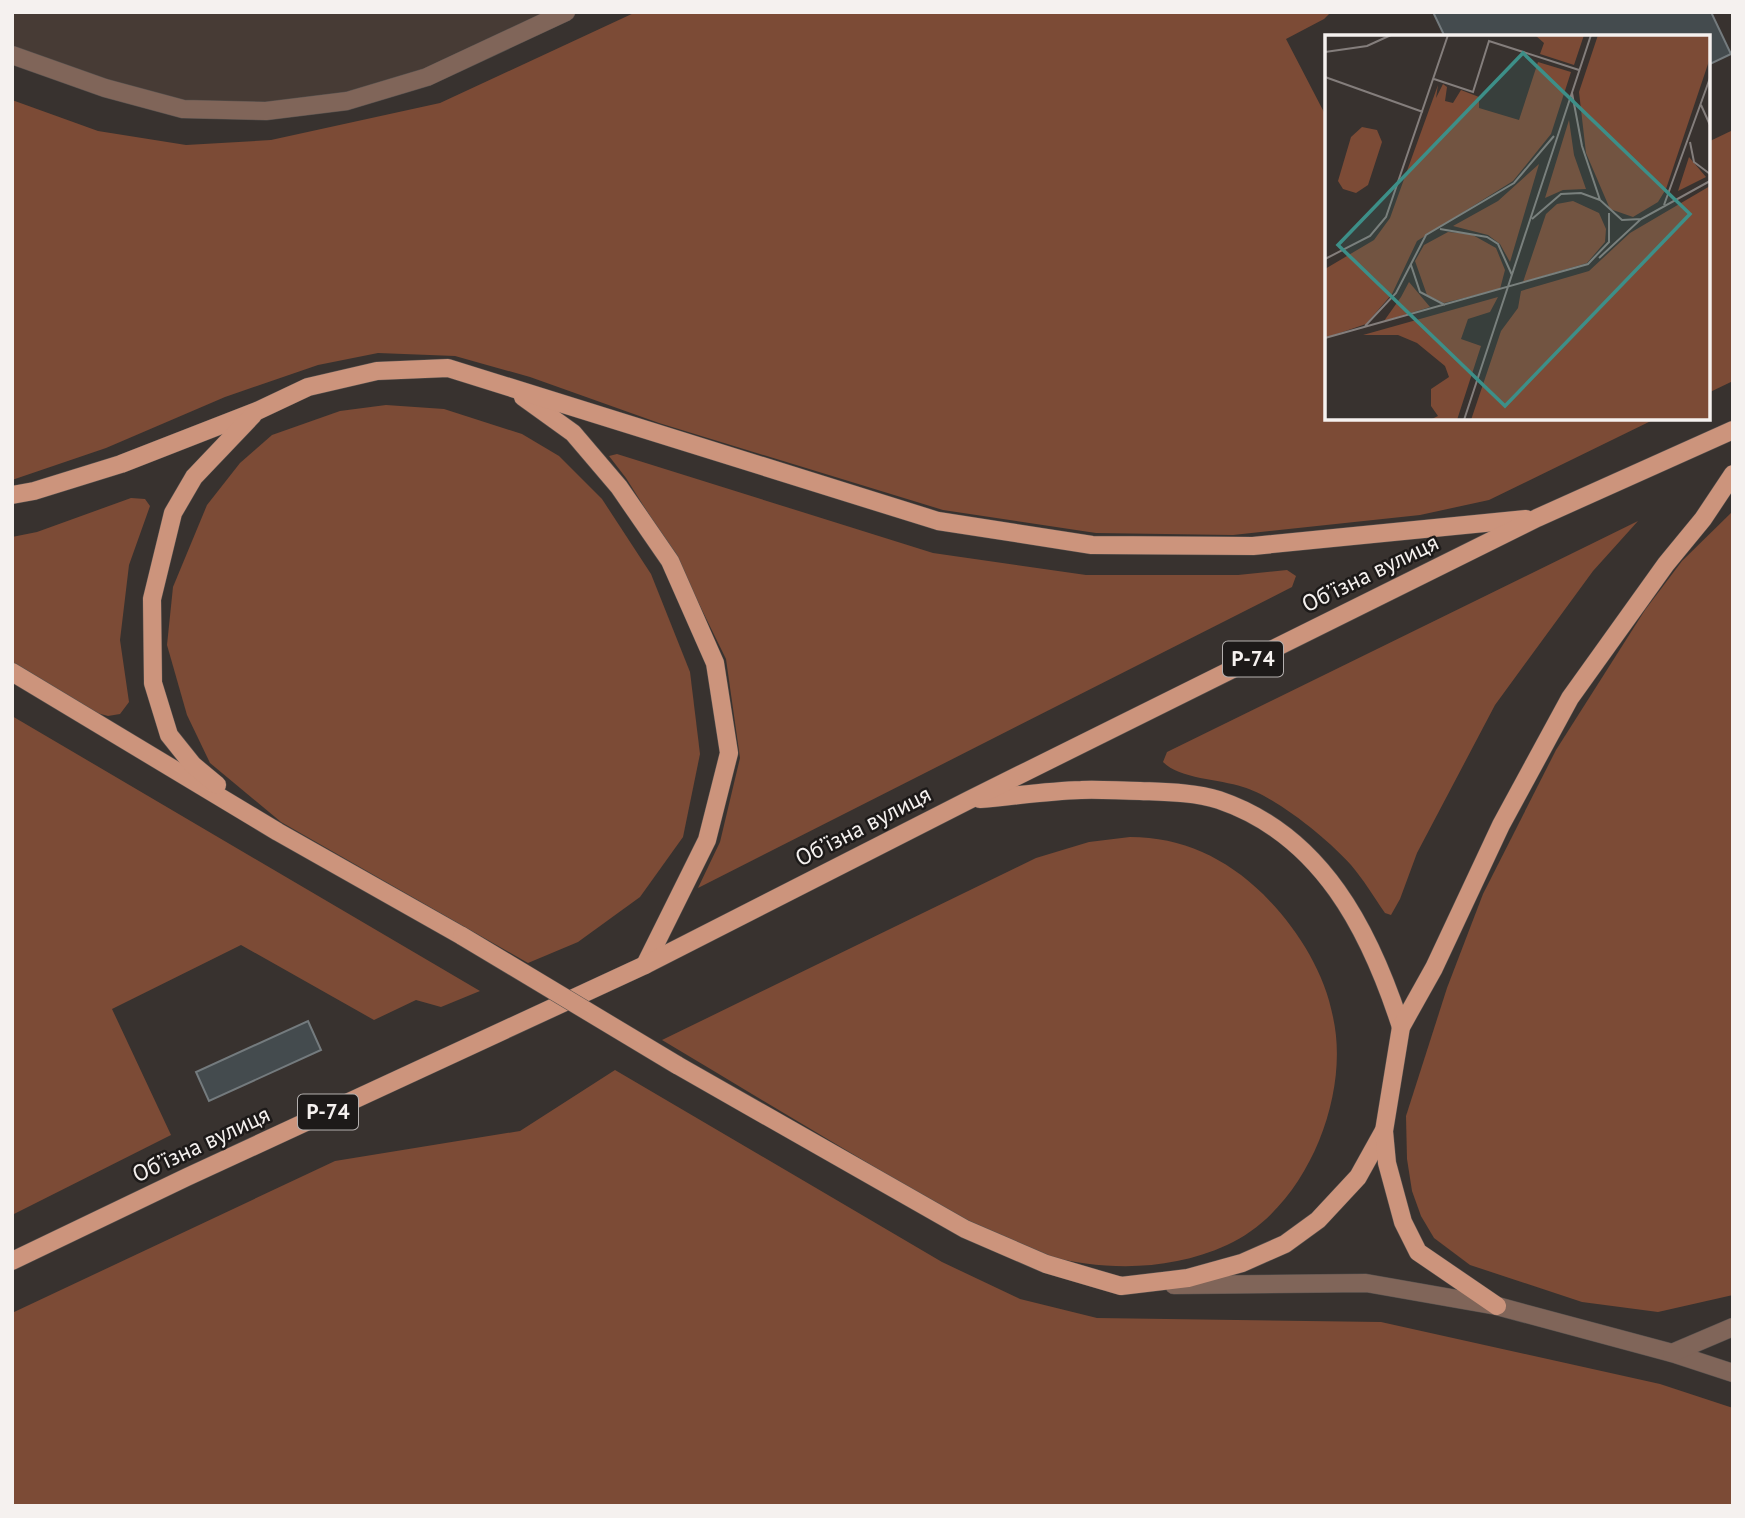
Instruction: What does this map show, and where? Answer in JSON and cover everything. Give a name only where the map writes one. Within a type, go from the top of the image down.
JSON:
[{"type":"main road","points":[[12,495],[34,491],[121,464],[257,411],[307,387],[377,371],[448,368],[938,521],[1092,545],[1253,546],[1537,518]]},
{"type":"main road","points":[[512,389],[573,433],[620,487],[670,561],[715,663],[729,753],[707,840],[645,965]]},
{"type":"main road","points":[[257,411],[194,477],[173,513],[152,599],[153,683],[169,735],[193,765],[278,832]]},
{"type":"main road","name":"Обʼїзна вулиця","points":[[12,1261],[645,965],[969,800],[1537,518],[1733,430]]},
{"type":"main road","points":[[1497,1306],[1418,1252],[1403,1222],[1387,1163],[1384,1131],[1401,1027],[1434,968],[1500,825],[1570,698],[1651,583],[1703,519],[1733,474]]},
{"type":"main road","points":[[12,672],[278,832],[462,936],[677,1065],[965,1229],[1046,1265],[1121,1286],[1188,1278],[1242,1263],[1285,1244],[1318,1220],[1358,1177],[1384,1131]]},
{"type":"main road","points":[[969,800],[1081,790],[1175,792],[1218,799],[1253,816],[1283,835],[1324,872],[1350,907],[1386,979],[1401,1027]]},
{"type":"street","points":[[12,55],[105,88],[183,108],[266,111],[347,101],[427,77],[566,12]]},
{"type":"street","points":[[1121,1286],[1366,1283],[1497,1306],[1672,1353],[1733,1373]]},
{"type":"street","points":[[1672,1353],[1733,1327]]},
{"type":"shaded area","points":[[12,12],[566,12],[347,101],[183,109],[12,55]]},
{"type":"shaded area","points":[[636,12],[1331,12],[1324,19],[1286,39],[1325,114],[1325,420],[1653,420],[1489,500],[1420,515],[1233,535],[1096,533],[943,510],[659,423],[530,377],[455,356],[378,353],[318,365],[225,397],[106,448],[12,480],[12,100],[98,131],[186,145],[271,140],[440,103]]},
{"type":"shaded area","points":[[1733,130],[1733,381],[1710,392],[1710,141]]},
{"type":"shaded area","points":[[386,405],[444,409],[522,434],[559,456],[602,499],[651,574],[690,672],[700,754],[683,837],[640,897],[578,942],[528,963],[281,822],[210,763],[187,715],[167,645],[173,587],[207,505],[240,463],[272,435],[340,411]]},
{"type":"shaded area","points":[[617,454],[933,553],[1086,575],[1238,575],[1287,570],[1296,576],[1292,587],[698,888],[720,842],[740,758],[726,659],[677,559],[609,456]]},
{"type":"shaded area","points":[[131,498],[145,499],[150,506],[129,565],[120,640],[129,702],[120,714],[108,716],[97,713],[12,663],[12,537],[37,532]]},
{"type":"shaded area","points":[[1733,511],[1733,1295],[1658,1312],[1582,1302],[1470,1265],[1434,1238],[1421,1216],[1412,1191],[1407,1159],[1406,1116],[1447,988],[1483,894],[1556,750],[1645,610],[1682,561]]},
{"type":"shaded area","points":[[1638,521],[1593,571],[1495,705],[1417,853],[1400,899],[1391,915],[1385,913],[1360,876],[1341,855],[1285,809],[1256,792],[1179,772],[1163,762],[1167,752]]},
{"type":"shaded area","points":[[12,716],[480,991],[441,1007],[416,1000],[374,1020],[241,945],[112,1009],[171,1135],[12,1215]]},
{"type":"shaded area","points":[[1130,837],[1168,841],[1202,852],[1249,881],[1275,907],[1297,935],[1316,966],[1329,1000],[1337,1048],[1335,1081],[1328,1115],[1316,1148],[1300,1179],[1279,1206],[1255,1228],[1227,1245],[1183,1260],[1138,1266],[1092,1264],[1036,1253],[932,1201],[662,1040],[1036,858],[1089,842]]},
{"type":"shaded area","points":[[615,1070],[942,1262],[1020,1299],[1097,1318],[1381,1322],[1660,1384],[1733,1408],[1733,1506],[12,1506],[12,1313],[335,1161],[520,1131]]},
{"type":"building","points":[[1433,12],[1711,12],[1731,54],[1710,64],[1710,35],[1444,35]]},
{"type":"building","points":[[308,1021],[321,1050],[209,1101],[196,1072]]}]
